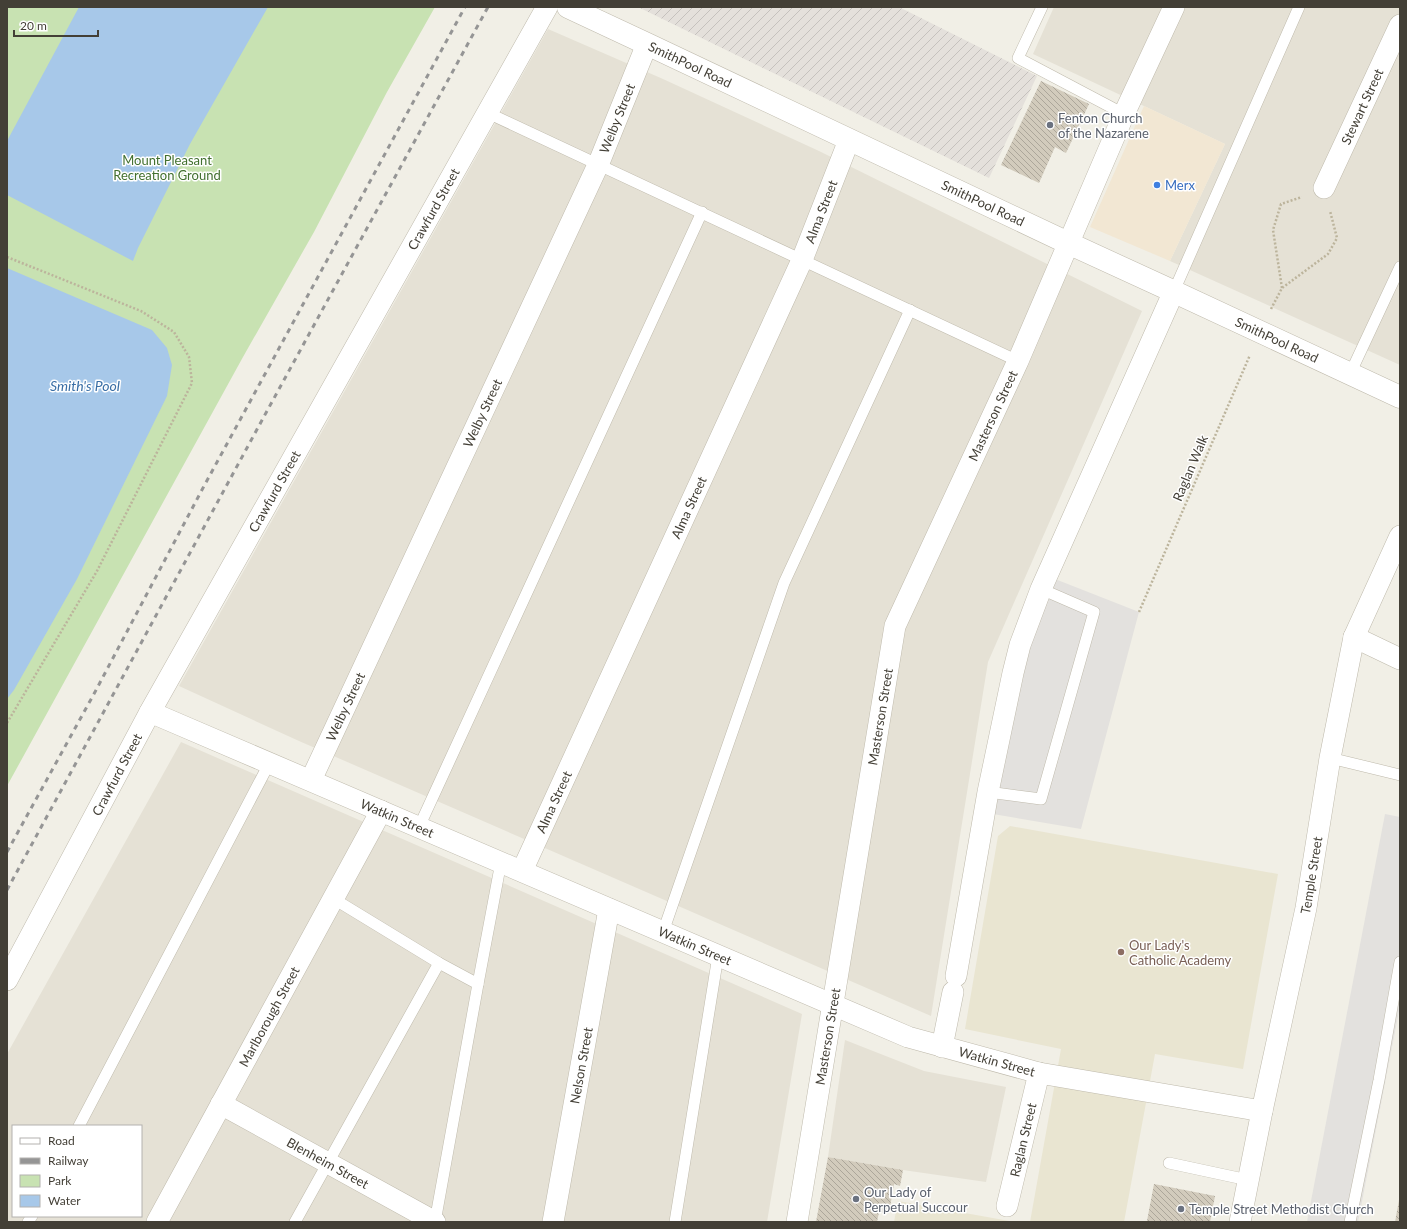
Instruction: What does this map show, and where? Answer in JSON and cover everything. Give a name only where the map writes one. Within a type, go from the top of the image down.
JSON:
[{"type":"street","name":"Crawfurd Street","points":[[7,980],[150,712],[547,7]]},
{"type":"street","name":"SmithPool Road","points":[[568,7],[1068,243],[1400,397]]},
{"type":"street","name":"Masterson Street","points":[[797,1222],[895,626],[1018,360],[1124,114],[1174,7]]},
{"type":"street","name":"Stewart Street","points":[[1324,188],[1400,25]]},
{"type":"street","name":"Welby Street","points":[[311,780],[598,165],[648,44]]},
{"type":"street","name":"Alma Street","points":[[522,871],[802,260],[849,140]]},
{"type":"street","points":[[942,1047],[955,984],[988,792],[1018,652],[1041,589],[1174,291]]},
{"type":"street","name":"Temple Street","points":[[1240,1222],[1262,1111],[1306,908],[1330,758],[1354,637],[1400,536]]},
{"type":"street","points":[[1354,637],[1400,659]]},
{"type":"street","name":"Watkin Street","points":[[150,712],[270,762],[908,1037],[1039,1073],[1262,1111]]},
{"type":"street","name":"Marlborough Street","points":[[157,1222],[381,811]]},
{"type":"street","name":"Nelson Street","points":[[553,1222],[609,909]]},
{"type":"street","name":"Raglan Street","points":[[1007,1206],[1039,1073]]},
{"type":"street","name":"Blenheim Street","points":[[221,1104],[435,1222]]},
{"type":"lane","points":[[1042,7],[1018,58],[1124,114]]},
{"type":"lane","points":[[1174,291],[1299,7]]},
{"type":"lane","points":[[488,113],[1018,360]]},
{"type":"lane","points":[[420,827],[702,212]]},
{"type":"lane","points":[[1350,374],[1400,268]]},
{"type":"lane","points":[[663,932],[784,583],[910,310]]},
{"type":"lane","points":[[988,792],[1041,799],[1094,612],[1041,589]]},
{"type":"lane","points":[[1330,758],[1400,775]]},
{"type":"lane","points":[[80,1125],[270,762]]},
{"type":"lane","points":[[435,1222],[501,862]]},
{"type":"lane","points":[[334,899],[439,963],[478,984]]},
{"type":"lane","points":[[675,1222],[718,956]]},
{"type":"lane","points":[[1350,1222],[1379,1080],[1400,962]]},
{"type":"lane","points":[[295,1222],[439,963]]},
{"type":"lane","points":[[1169,1163],[1248,1180]]},
{"type":"path","points":[[1324,188],[1337,238],[1328,254],[1282,288],[1273,230],[1282,204],[1324,188]]},
{"type":"path","points":[[7,257],[141,311],[174,332],[189,357],[192,382],[97,571],[7,723]]},
{"type":"path","name":"Raglan Walk","points":[[1139,612],[1260,332]]},
{"type":"shaded area","points":[[638,7],[899,7],[1037,76],[989,178]]},
{"type":"shaded area","points":[[1054,7],[1400,7],[1400,365],[1170,261],[1225,144],[1033,54]]},
{"type":"shaded area","points":[[548,29],[663,79],[819,151],[1142,311],[988,662],[931,1016],[299,741],[179,686]]},
{"type":"shaded area","name":"Merx","points":[[1144,106],[1225,144],[1170,261],[1090,227]]},
{"type":"shaded area","points":[[1055,579],[1139,612],[1081,829],[993,814],[1023,657]]},
{"type":"shaded area","points":[[181,742],[802,1014],[767,1222],[7,1222],[7,1054]]},
{"type":"shaded area","points":[[1385,814],[1400,817],[1400,1006],[1358,1222],[1307,1222]]},
{"type":"shaded area","name":"Our Lady's Catholic Academy","points":[[1010,826],[1278,874],[1243,1069],[1155,1054],[1124,1222],[1030,1222],[1061,1049],[965,1029],[998,836]]},
{"type":"shaded area","points":[[845,1040],[924,1071],[1006,1087],[986,1182],[828,1157]]},
{"type":"shaded area","points":[[898,1201],[1015,1222],[894,1222]]},
{"type":"green space","name":"Mount Pleasant Recreation Ground","points":[[7,7],[435,7],[387,92],[314,232],[243,357],[7,786]]},
{"type":"water","points":[[79,7],[268,7],[190,144],[133,261],[7,195],[7,141]]},
{"type":"water","name":"Smith's Pool","points":[[7,268],[152,330],[167,348],[172,365],[167,396],[77,579],[14,690],[7,699]]},
{"type":"building","name":"Fenton Church of the Nazarene","points":[[1041,81],[1089,104],[1066,153],[1055,147],[1039,183],[1001,165]]},
{"type":"building","name":"Our Lady of Perpetual Succour","points":[[828,1157],[903,1170],[900,1186],[894,1184],[889,1213],[879,1212],[877,1222],[816,1222]]},
{"type":"building","name":"Temple Street Methodist Church","points":[[1154,1184],[1215,1196],[1210,1222],[1147,1221]]},
{"type":"building","points":[[1399,1200],[1400,1222],[1395,1222]]},
{"type":"railway","points":[[7,852],[95,692],[204,486],[465,7]]},
{"type":"railway","points":[[7,890],[488,7]]},
{"type":"place","name":"Fenton Church of the Nazarene","points":[[1050,125]]},
{"type":"place","name":"Merx","points":[[1157,185]]},
{"type":"place","name":"Our Lady's Catholic Academy","points":[[1121,952]]},
{"type":"place","name":"Our Lady of Perpetual Succour","points":[[856,1199]]},
{"type":"place","name":"Temple Street Methodist Church","points":[[1181,1209]]}]
